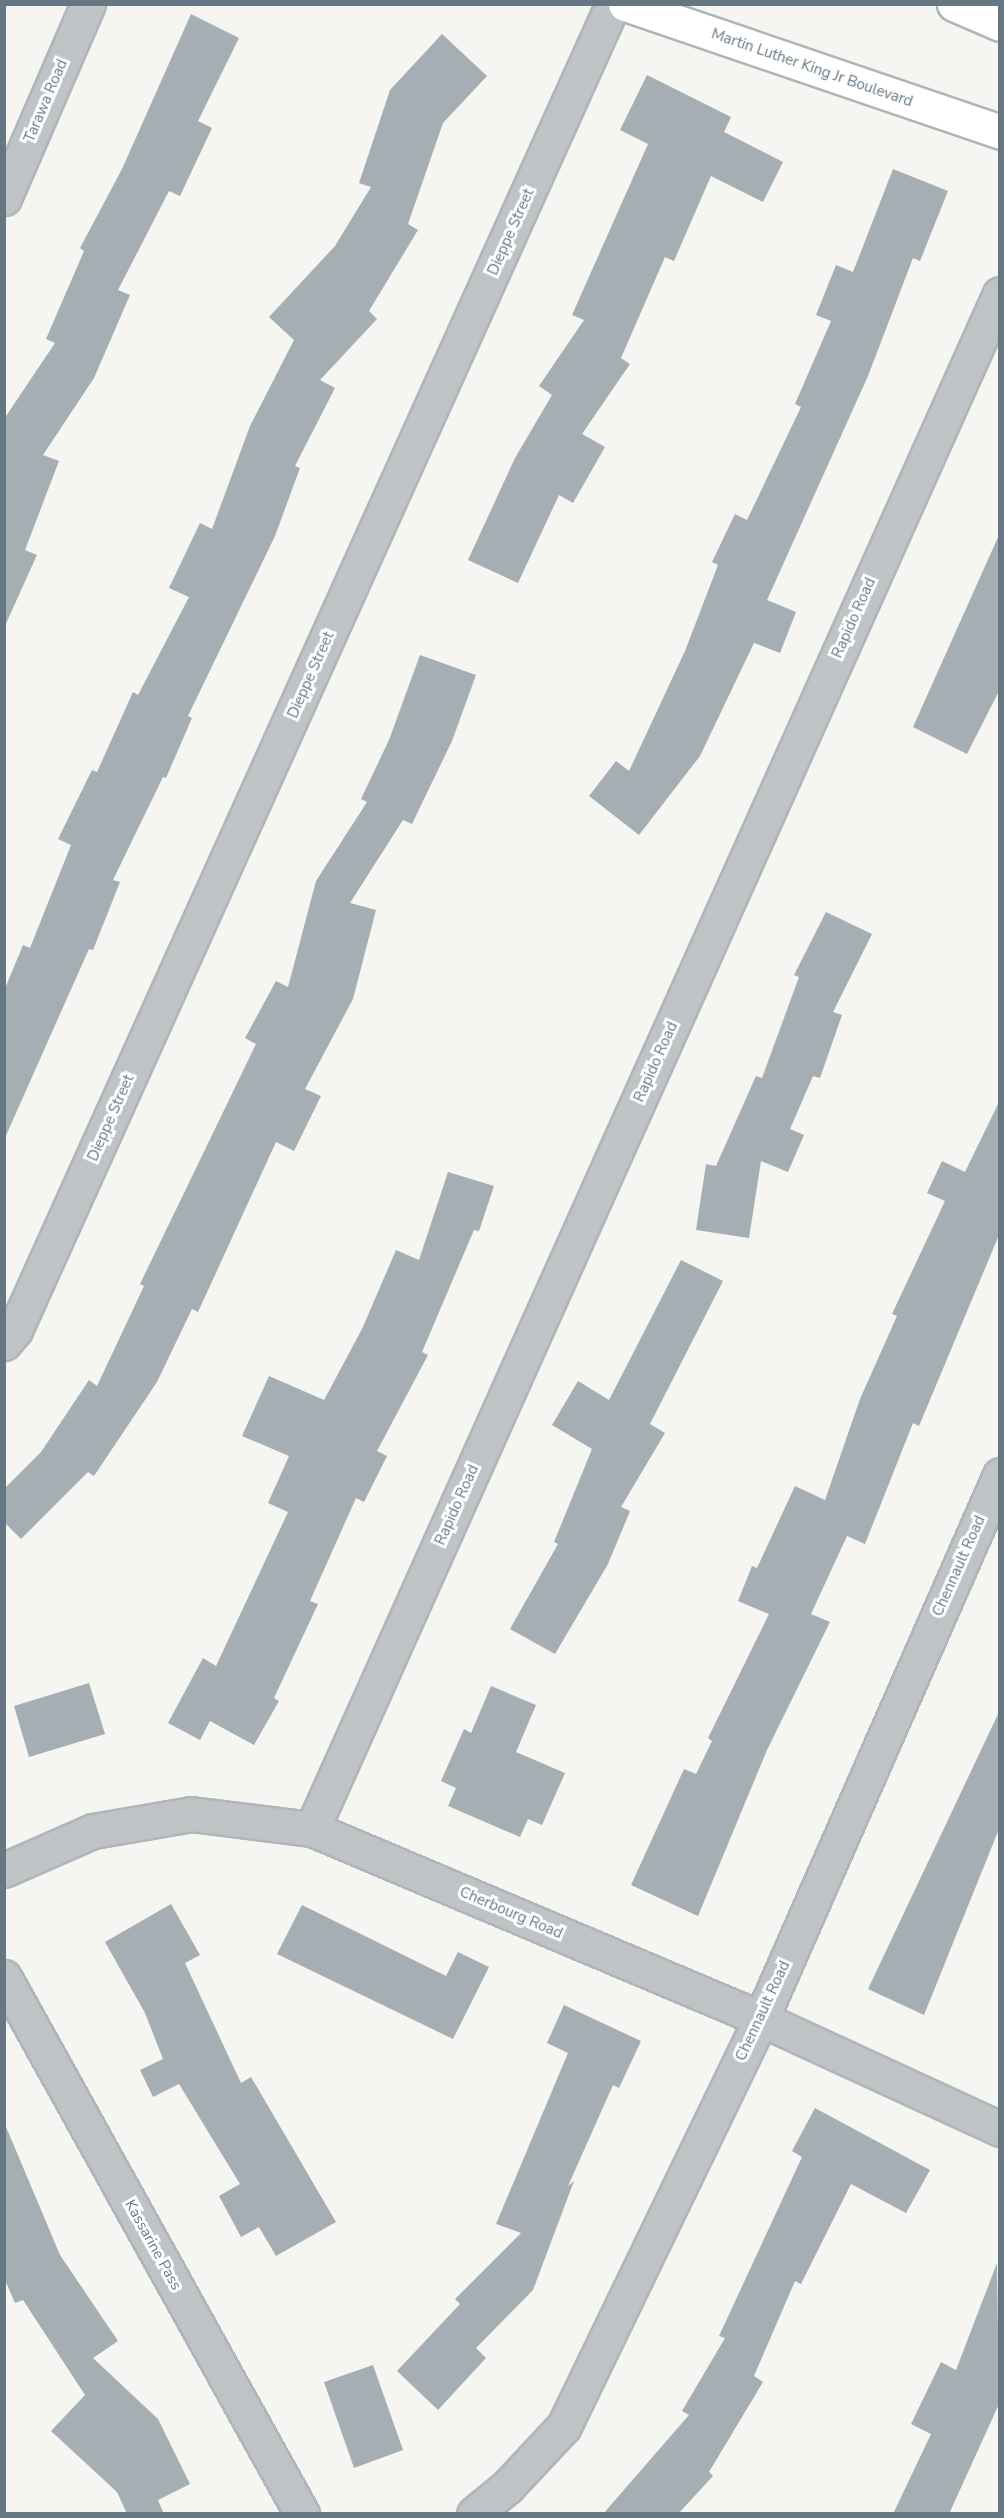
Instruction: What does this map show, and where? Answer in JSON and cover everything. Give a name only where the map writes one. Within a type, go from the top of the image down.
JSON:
[{"type":"main road","name":"Martin Luther King Jr Boulevard","points":[[625,4],[999,132]]},
{"type":"main road","points":[[954,4],[999,24]]},
{"type":"street","name":"Tarawa Road","points":[[4,198],[88,4]]},
{"type":"street","name":"Dieppe Street","points":[[4,1343],[15,1330],[613,4]]},
{"type":"street","name":"Rapido Road","points":[[312,1829],[999,294]]},
{"type":"street","name":"Chennault Road","points":[[474,2514],[507,2487],[564,2426],[761,2019],[999,1475]]},
{"type":"street","name":"Cherbourg Road","points":[[4,1869],[93,1831],[191,1814],[312,1829],[761,2019],[999,2129]]},
{"type":"street","name":"Kassarine Pass","points":[[4,1977],[302,2514]]},
{"type":"building","points":[[191,14],[239,38],[198,121],[212,128],[180,196],[169,191],[118,290],[130,295],[94,378],[43,455],[59,461],[25,550],[37,555],[4,628],[4,419],[55,343],[46,339],[84,251],[80,248],[122,169]]},
{"type":"building","points":[[442,34],[487,76],[443,123],[408,224],[418,230],[369,311],[377,319],[320,380],[335,388],[295,466],[300,468],[275,536],[188,716],[192,718],[166,778],[163,777],[113,880],[120,882],[93,950],[89,949],[4,1140],[4,991],[23,945],[30,948],[71,845],[58,839],[92,770],[97,772],[133,692],[138,695],[189,597],[169,588],[200,523],[212,529],[250,426],[294,340],[269,317],[335,246],[371,187],[359,183],[390,90]]},
{"type":"building","points":[[647,75],[731,117],[724,132],[783,162],[763,202],[711,176],[674,261],[665,257],[621,358],[630,364],[582,434],[605,447],[573,503],[559,495],[518,583],[468,560],[515,458],[552,395],[539,386],[584,320],[572,315],[648,144],[620,130]]},
{"type":"building","points":[[893,169],[948,191],[920,261],[913,258],[868,376],[767,600],[796,612],[780,653],[754,643],[700,756],[639,835],[589,796],[616,761],[629,771],[685,651],[718,565],[712,562],[735,514],[747,520],[801,407],[795,404],[831,321],[816,315],[836,265],[853,272]]},
{"type":"building","points":[[999,535],[999,691],[967,754],[913,727]]},
{"type":"building","points":[[420,655],[476,675],[452,741],[412,824],[403,820],[350,903],[376,910],[353,999],[305,1089],[321,1096],[294,1151],[276,1142],[198,1312],[192,1309],[157,1382],[94,1476],[88,1472],[21,1539],[4,1522],[4,1489],[41,1452],[89,1380],[97,1386],[144,1286],[140,1284],[256,1044],[245,1038],[276,981],[288,987],[316,881],[367,802],[361,799],[389,740]]},
{"type":"building","points":[[826,912],[872,934],[833,1012],[842,1015],[820,1078],[813,1076],[790,1129],[804,1135],[788,1172],[761,1161],[749,1238],[696,1230],[706,1164],[716,1166],[756,1076],[762,1078],[799,977],[794,975]]},
{"type":"building","points":[[999,1102],[999,1235],[919,1426],[913,1423],[865,1544],[847,1536],[811,1614],[830,1622],[767,1750],[698,1916],[631,1885],[684,1769],[696,1774],[712,1741],[708,1738],[769,1614],[738,1601],[752,1566],[757,1568],[795,1486],[825,1500],[860,1399],[897,1316],[892,1314],[945,1201],[927,1193],[942,1161],[965,1172]]},
{"type":"building","points":[[448,1172],[494,1186],[479,1231],[474,1230],[422,1352],[428,1355],[377,1451],[387,1456],[364,1502],[356,1498],[310,1601],[318,1604],[274,1698],[279,1701],[254,1745],[210,1721],[200,1740],[168,1723],[203,1658],[216,1666],[288,1512],[268,1503],[289,1456],[242,1436],[269,1376],[324,1400],[362,1329],[396,1250],[419,1260]]},
{"type":"building","points":[[681,1260],[723,1281],[650,1424],[665,1433],[621,1507],[630,1511],[608,1564],[555,1654],[510,1629],[558,1544],[554,1542],[592,1449],[552,1425],[578,1381],[609,1400]]},
{"type":"building","points":[[89,1683],[105,1734],[29,1757],[14,1706]]},
{"type":"building","points":[[491,1686],[536,1705],[516,1752],[565,1773],[542,1825],[528,1819],[520,1837],[448,1806],[456,1788],[441,1781],[464,1729],[471,1733]]},
{"type":"building","points":[[999,1712],[999,1829],[924,2015],[868,1989]]},
{"type":"building","points":[[171,1904],[200,1955],[185,1963],[241,2083],[251,2077],[336,2222],[276,2256],[259,2227],[241,2237],[219,2196],[240,2184],[179,2084],[153,2097],[140,2070],[163,2059],[145,2013],[105,1942]]},
{"type":"building","points":[[302,1905],[446,1976],[458,1952],[489,1967],[453,2039],[277,1954]]},
{"type":"building","points":[[564,2005],[641,2041],[619,2088],[613,2085],[568,2186],[574,2181],[533,2290],[476,2348],[486,2358],[438,2410],[397,2371],[460,2304],[455,2299],[521,2233],[496,2224],[568,2053],[547,2043]]},
{"type":"building","points":[[815,2108],[930,2170],[906,2213],[851,2184],[801,2284],[795,2281],[754,2376],[763,2382],[709,2472],[713,2476],[678,2514],[603,2514],[689,2415],[682,2411],[725,2338],[719,2336],[802,2157],[792,2151]]},
{"type":"building","points":[[4,2122],[60,2255],[118,2341],[93,2358],[158,2419],[190,2484],[158,2500],[164,2514],[127,2514],[117,2492],[51,2431],[85,2395],[23,2300],[15,2303],[4,2278]]},
{"type":"building","points":[[997,2263],[999,2404],[949,2514],[893,2514],[931,2434],[911,2424],[941,2362],[956,2370]]},
{"type":"building","points":[[373,2365],[403,2450],[354,2468],[324,2382]]}]
